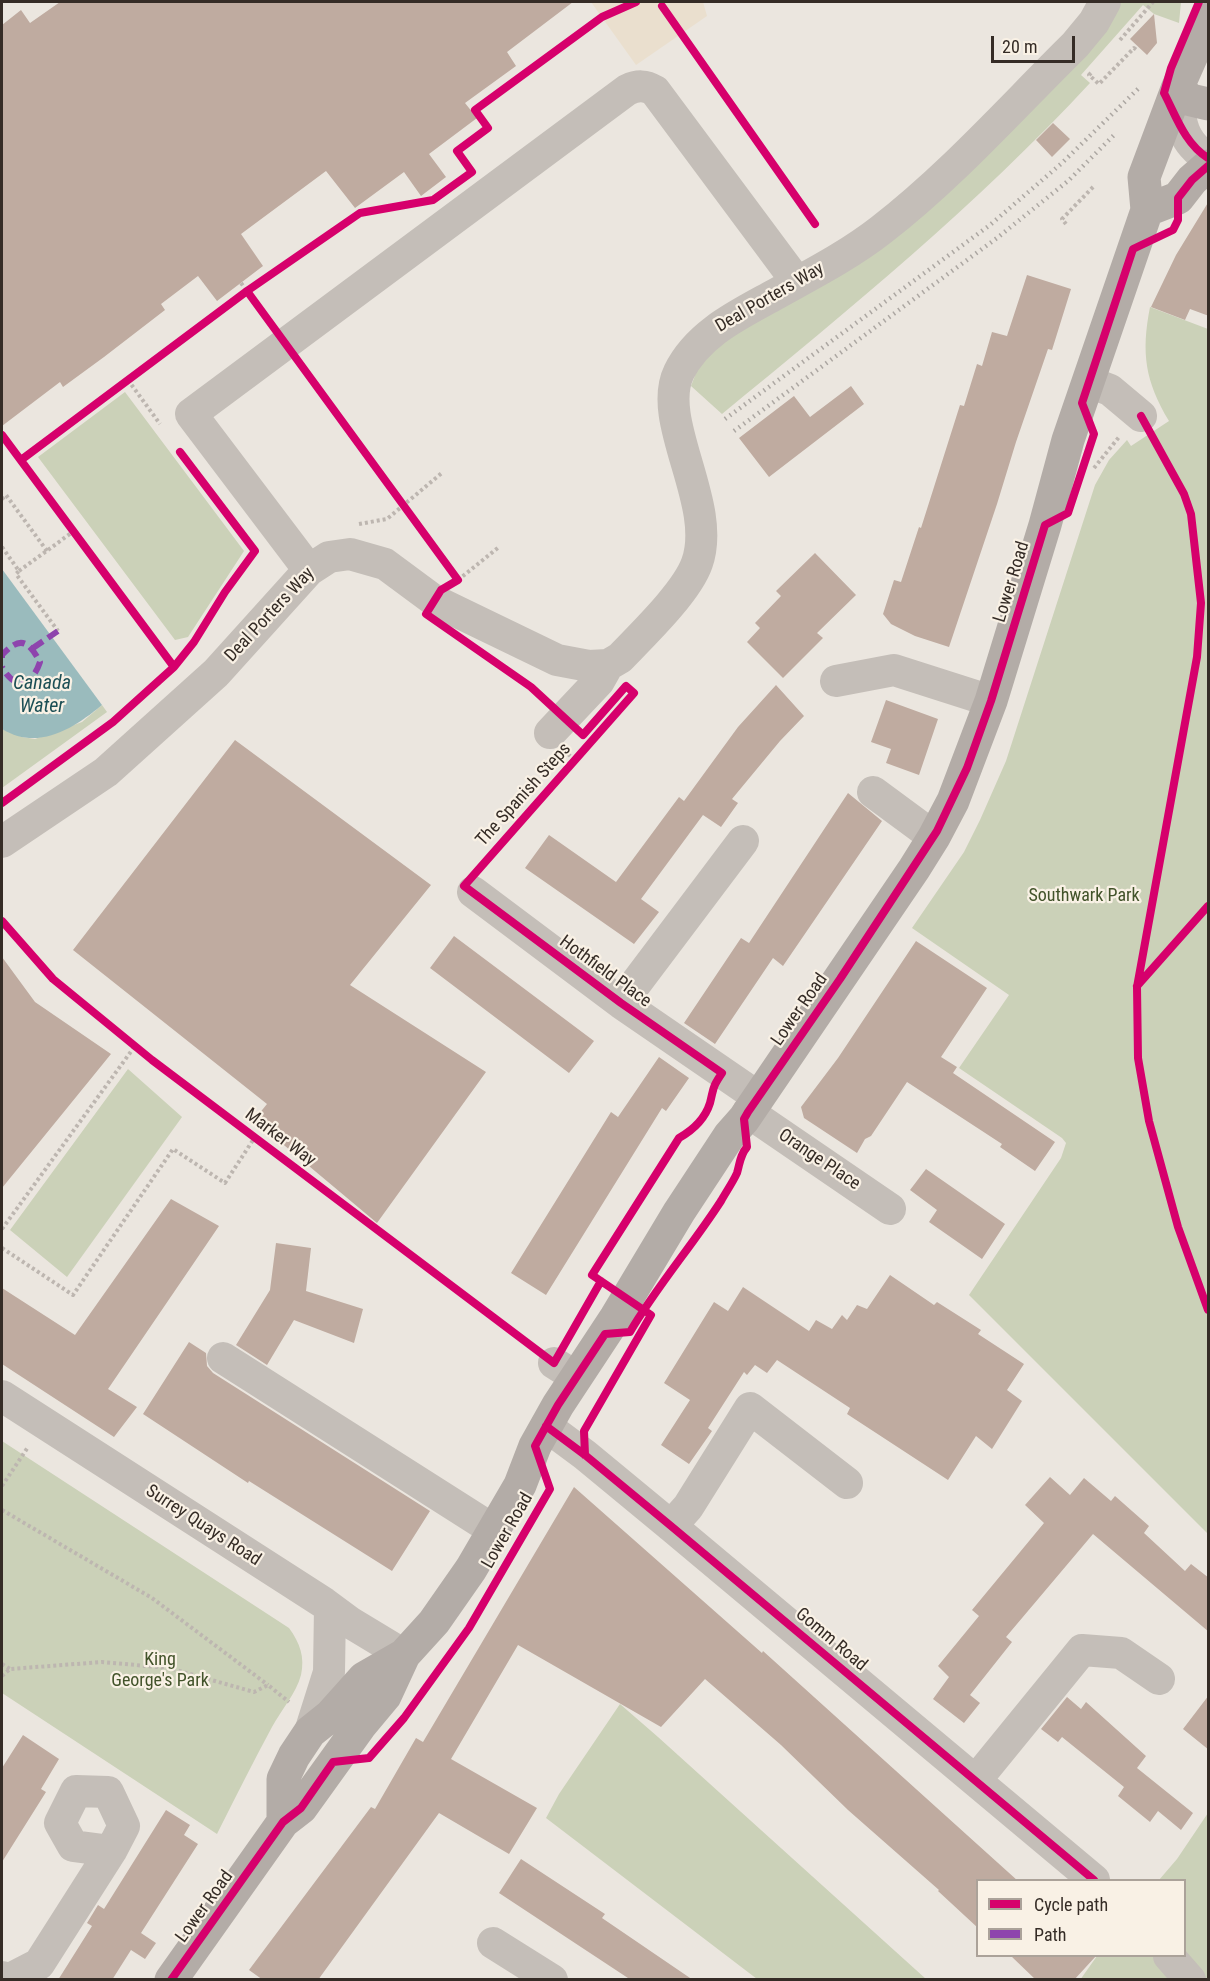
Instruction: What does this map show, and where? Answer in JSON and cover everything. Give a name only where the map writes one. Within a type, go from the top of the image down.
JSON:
[{"type":"main road","name":"Lower Road","points":[[171,1980],[283,1822],[301,1808],[360,1726],[385,1696],[404,1655],[434,1622],[471,1569],[520,1485],[535,1446],[546,1426],[565,1370],[616,1317],[679,1212],[729,1136],[744,1119],[840,979],[934,837],[967,768],[991,701],[1045,525],[1068,440],[1148,210],[1144,177],[1177,90],[1209,19]]},
{"type":"main road","points":[[1177,90],[1191,100],[1209,105]]},
{"type":"main road","points":[[1148,210],[1178,198],[1192,180],[1209,166]]},
{"type":"main road","points":[[283,1822],[283,1779],[294,1756],[303,1719],[330,1716],[364,1678],[404,1655]]},
{"type":"street","name":"Deal Porters Way","points":[[2,842],[106,772],[216,674],[309,570],[329,557],[350,554],[385,564],[435,601],[557,660],[579,666],[608,665],[620,658],[687,583],[701,550],[699,506],[674,408],[674,389],[678,373],[698,345],[711,332],[739,314],[854,249],[881,230],[932,187],[1076,45],[1094,22],[1105,2]]},
{"type":"street","points":[[309,570],[191,414],[627,90],[637,86],[648,87],[655,91],[797,282]]},
{"type":"street","points":[[1177,90],[1180,123],[1188,139],[1209,158]]},
{"type":"street","points":[[1089,382],[1110,390],[1131,405],[1141,416]]},
{"type":"street","name":"Deal Porters Way","points":[[550,733],[599,681],[608,665]]},
{"type":"street","points":[[836,681],[894,670],[991,701]]},
{"type":"street","points":[[873,792],[934,837]]},
{"type":"street","name":"Hothfield Place","points":[[621,1003],[743,841]]},
{"type":"street","name":"Hothfield Place","points":[[472,892],[753,1105]]},
{"type":"street","name":"Orange Place","points":[[753,1105],[890,1209]]},
{"type":"street","points":[[224,1358],[495,1531]]},
{"type":"street","name":"Surrey Quays Road","points":[[2,1396],[404,1655]]},
{"type":"street","points":[[671,1526],[688,1507],[750,1408],[847,1483]]},
{"type":"street","name":"Gomm Road","points":[[546,1426],[671,1526],[1092,1879]]},
{"type":"street","points":[[303,1719],[317,1706],[329,1672],[330,1608]]},
{"type":"street","points":[[976,1780],[1082,1650],[1121,1653],[1159,1679]]},
{"type":"street","points":[[2,1977],[10,1979],[39,1964],[111,1851]]},
{"type":"street","points":[[493,1943],[552,1980]]},
{"type":"street","points":[[1170,1957],[1190,1980]]},
{"type":"path","points":[[1148,9],[1153,2]]},
{"type":"path","points":[[1099,84],[1134,48],[1138,51]]},
{"type":"path","points":[[1066,224],[1062,219],[1095,184]]},
{"type":"path","points":[[241,283],[254,300]]},
{"type":"path","points":[[238,298],[257,285]]},
{"type":"path","points":[[119,387],[137,374]]},
{"type":"path","points":[[128,380],[160,424]]},
{"type":"path","points":[[1092,473],[1109,447],[1141,416]]},
{"type":"path","points":[[359,524],[387,519],[443,472]]},
{"type":"path","points":[[2,499],[6,495],[47,551]]},
{"type":"path","points":[[397,496],[411,515]]},
{"type":"path","points":[[67,522],[80,540]]},
{"type":"path","points":[[58,631],[15,574],[74,531]]},
{"type":"path","points":[[2,547],[19,571]]},
{"type":"path","points":[[435,601],[441,590],[458,580],[500,547]]},
{"type":"path","points":[[451,570],[458,580]]},
{"type":"path","points":[[2,1230],[132,1043],[144,1053]]},
{"type":"path","points":[[2,1248],[73,1295],[172,1149],[225,1183],[255,1137]]},
{"type":"path","points":[[2,1486],[28,1448],[42,1422]]},
{"type":"path","points":[[2,1510],[152,1598],[268,1685],[303,1719]]},
{"type":"path","points":[[2,1664],[10,1668],[102,1662],[169,1668],[254,1692],[268,1685]]},
{"type":"path","points":[[2,1676],[10,1668]]},
{"type":"green space","points":[[1118,2],[1181,2],[1179,23],[1154,14],[1143,5],[1081,75],[1090,83],[1003,171],[912,255],[722,414],[691,386],[699,365],[721,343],[836,273]]},
{"type":"green space","name":"Southwark Park","points":[[1150,307],[1208,329],[1208,1534],[969,1295],[1061,1158],[1066,1143],[959,1068],[1009,995],[912,928],[964,852],[1006,761],[1095,485],[1109,460],[1127,440],[1131,446],[1169,421],[1155,393],[1147,366],[1146,339]]},
{"type":"green space","points":[[125,392],[244,551],[188,637],[175,640],[38,457]]},
{"type":"green space","points":[[102,705],[107,712],[2,788],[2,729],[22,737],[35,739],[82,722]]},
{"type":"green space","points":[[128,1069],[182,1117],[67,1277],[10,1230]]},
{"type":"green space","name":"King George's Park","points":[[2,1441],[289,1628],[296,1639],[301,1650],[302,1662],[299,1682],[265,1740],[217,1834],[2,1693]]},
{"type":"green space","points":[[620,1704],[926,1979],[757,1979],[546,1818],[559,1794]]},
{"type":"green space","points":[[1208,1813],[1208,1979],[1080,1980],[1096,1957],[1186,1957],[1186,1879],[1160,1879],[1177,1859]]},
{"type":"shaded area","points":[[591,2],[703,2],[707,16],[636,65]]},
{"type":"water","name":"Canada Water","points":[[2,569],[102,705],[79,722],[55,734],[29,738],[2,729]]},
{"type":"building","points":[[60,2],[573,2],[507,52],[516,66],[465,103],[477,118],[429,154],[446,177],[421,196],[404,172],[355,208],[326,171],[241,234],[263,266],[217,301],[198,276],[161,304],[165,310],[104,357],[63,387],[60,382],[2,426],[2,25],[21,10],[30,23]]},
{"type":"building","points":[[1154,14],[1157,43],[1147,55],[1130,39]]},
{"type":"building","points":[[1053,123],[1070,139],[1052,157],[1036,140]]},
{"type":"building","points":[[1209,201],[1209,316],[1190,309],[1185,320],[1151,307],[1176,255]]},
{"type":"building","points":[[1027,275],[1071,289],[1052,350],[1048,349],[1016,442],[949,647],[915,636],[891,624],[883,614],[894,580],[901,582],[919,527],[921,528],[960,405],[964,406],[977,364],[982,366],[992,332],[1007,336]]},
{"type":"building","points":[[851,386],[864,404],[769,477],[739,438],[794,396],[810,417]]},
{"type":"building","points":[[815,553],[856,595],[817,633],[823,638],[783,678],[747,642],[760,628],[755,623],[781,596],[776,591]]},
{"type":"building","points":[[776,685],[804,716],[732,799],[738,803],[721,827],[703,815],[641,899],[659,912],[634,944],[525,868],[549,835],[616,882],[679,797],[684,801],[738,727]]},
{"type":"building","points":[[886,700],[938,719],[919,775],[886,763],[891,749],[871,742]]},
{"type":"building","points":[[235,740],[431,885],[350,985],[486,1072],[377,1223],[254,1120],[267,1104],[73,950]]},
{"type":"building","points":[[848,793],[882,821],[783,966],[773,958],[715,1044],[684,1023],[741,938],[749,943]]},
{"type":"building","points":[[454,936],[594,1041],[569,1073],[430,968]]},
{"type":"building","points":[[916,941],[987,988],[941,1057],[957,1067],[953,1073],[1055,1142],[1035,1171],[1000,1147],[1002,1144],[907,1082],[857,1153],[804,1118],[801,1107],[838,1058]]},
{"type":"building","points":[[2,957],[35,1002],[111,1054],[2,1188]]},
{"type":"building","points":[[659,1057],[689,1078],[666,1111],[662,1108],[546,1295],[511,1273],[611,1112],[618,1117]]},
{"type":"building","points":[[926,1169],[1005,1224],[982,1259],[929,1222],[937,1210],[910,1190]]},
{"type":"building","points":[[171,1199],[219,1226],[108,1389],[137,1407],[114,1437],[2,1364],[2,1288],[75,1335]]},
{"type":"building","points":[[276,1243],[311,1248],[306,1291],[363,1309],[354,1343],[294,1320],[267,1365],[236,1345],[270,1290]]},
{"type":"building","points":[[890,1275],[934,1305],[937,1302],[981,1330],[978,1334],[1024,1364],[1007,1390],[1022,1401],[992,1449],[976,1436],[948,1480],[847,1414],[850,1408],[777,1360],[767,1373],[755,1365],[747,1375],[744,1372],[708,1428],[712,1431],[689,1464],[661,1445],[690,1400],[664,1383],[714,1302],[728,1311],[743,1287],[809,1331],[816,1320],[832,1329],[842,1315],[847,1320],[857,1305],[867,1309]]},
{"type":"building","points":[[189,1342],[206,1353],[207,1366],[213,1373],[430,1511],[392,1571],[249,1481],[248,1483],[143,1414]]},
{"type":"building","points":[[1050,1477],[1070,1495],[1084,1478],[1111,1501],[1115,1496],[1149,1526],[1144,1533],[1185,1571],[1191,1564],[1209,1578],[1209,1632],[1093,1534],[1006,1637],[1012,1642],[970,1695],[980,1703],[964,1723],[933,1699],[949,1677],[938,1666],[979,1616],[972,1610],[1044,1523],[1025,1505]]},
{"type":"building","points":[[574,1487],[762,1653],[763,1651],[1016,1879],[976,1879],[976,1926],[939,1890],[848,1810],[781,1745],[705,1679],[661,1727],[518,1645],[451,1759],[537,1808],[509,1854],[439,1813],[318,1980],[263,1980],[249,1970],[371,1807],[375,1809],[416,1738],[423,1742]]},
{"type":"building","points":[[1209,1695],[1209,1750],[1183,1729]]},
{"type":"building","points":[[1067,1697],[1081,1709],[1086,1702],[1146,1756],[1137,1768],[1193,1813],[1181,1830],[1158,1811],[1150,1822],[1118,1796],[1124,1787],[1062,1737],[1058,1742],[1041,1729]]},
{"type":"building","points":[[23,1735],[59,1759],[41,1789],[46,1792],[2,1862],[2,1768]]},
{"type":"building","points":[[166,1810],[190,1825],[184,1835],[198,1844],[141,1933],[156,1943],[145,1959],[131,1950],[112,1980],[58,1980],[92,1926],[87,1923],[98,1905],[104,1909]]},
{"type":"building","points":[[521,1859],[605,1914],[602,1918],[693,1980],[631,1980],[499,1893]]},
{"type":"building","points":[[1012,1957],[1095,1957],[1074,1980],[1036,1980]]},
{"type":"railway","points":[[725,419],[990,225],[1062,163],[1141,86]]},
{"type":"railway","points":[[734,431],[997,238],[1068,181],[1116,133]]},
{"type":"marked path","points":[[33,648],[58,631]]},
{"type":"marked path","points":[[2,658],[8,649],[23,643],[32,649],[40,662],[33,676],[23,682],[12,680],[2,667]]},
{"type":"cycle path","points":[[21,460],[247,291],[360,213],[433,200],[472,172],[457,151],[488,128],[475,110],[602,17],[636,2]]},
{"type":"cycle path","points":[[1199,2],[1171,68],[1164,93],[1187,137],[1208,158]]},
{"type":"cycle path","points":[[662,6],[815,224]]},
{"type":"cycle path","points":[[171,1980],[283,1822],[301,1808],[333,1762],[369,1758],[404,1718],[469,1628],[550,1489],[535,1446],[558,1405],[605,1334],[630,1332],[721,1201],[737,1173],[747,1147],[744,1119],[748,1112],[840,979],[937,831],[967,768],[991,701],[1045,525],[1068,513],[1094,434],[1082,403],[1133,249],[1173,230],[1178,220],[1178,198],[1192,180],[1208,166]]},
{"type":"cycle path","name":"The Spanish Steps","points":[[247,291],[458,580],[441,590],[426,614],[531,687],[583,735],[626,686],[634,693],[464,886],[621,1003],[722,1073],[702,1119],[694,1128],[679,1138],[592,1275],[651,1315],[584,1431],[585,1455]]},
{"type":"cycle path","points":[[1141,416],[1184,494],[1191,514],[1201,603],[1197,657],[1137,987],[1138,1058],[1149,1121],[1178,1227],[1208,1310]]},
{"type":"cycle path","points":[[2,435],[174,667]]},
{"type":"cycle path","points":[[2,803],[113,722],[174,667],[194,642],[225,592],[255,551],[180,452]]},
{"type":"cycle path","points":[[1137,986],[1208,906]]},
{"type":"cycle path","name":"Marker Way","points":[[2,921],[53,979],[152,1060],[554,1363],[601,1281]]},
{"type":"cycle path","points":[[546,1426],[671,1526],[1093,1879]]}]
